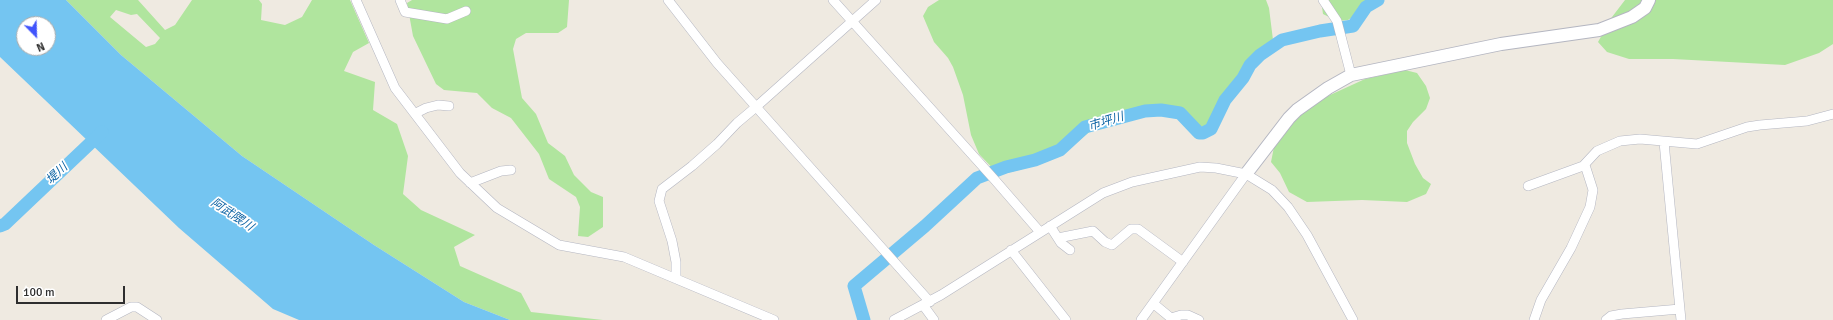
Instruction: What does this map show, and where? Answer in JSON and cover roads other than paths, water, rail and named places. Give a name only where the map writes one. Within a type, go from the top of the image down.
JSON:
[{"type":"street","points":[[356,0],[391,81],[433,138],[470,183],[497,208],[558,245],[624,257],[774,320]]},
{"type":"street","points":[[400,0],[405,12],[447,19],[466,11]]},
{"type":"street","points":[[668,0],[717,63],[926,303],[934,320]]},
{"type":"street","points":[[833,0],[1040,232]]},
{"type":"street","points":[[676,279],[676,262],[672,242],[659,201],[662,189],[692,166],[737,123],[876,0]]},
{"type":"street","points":[[1323,0],[1336,21],[1351,75]]},
{"type":"street","points":[[1141,320],[1154,304],[1246,174],[1289,118],[1297,110],[1328,88],[1351,75],[1501,44],[1599,30],[1632,17],[1645,8],[1649,0]]},
{"type":"street","points":[[416,113],[426,108],[438,105],[449,106]]},
{"type":"street","points":[[1528,186],[1585,165],[1597,152],[1620,141],[1640,139],[1697,144],[1760,124],[1807,121],[1833,114]]},
{"type":"street","points":[[1664,142],[1681,320]]},
{"type":"street","points":[[1534,320],[1540,300],[1571,248],[1590,207],[1593,186],[1585,165]]},
{"type":"street","points":[[894,320],[926,303],[1103,193],[1132,182],[1200,167],[1216,168],[1246,174],[1272,190],[1288,207],[1307,235],[1353,320]]},
{"type":"street","points":[[470,183],[501,171],[511,170]]},
{"type":"street","points":[[1050,226],[1058,238],[1070,250]]},
{"type":"street","points":[[1058,238],[1093,231],[1112,245],[1131,229],[1138,229],[1183,262]]},
{"type":"street","points":[[1010,250],[1066,320]]},
{"type":"street","points":[[1154,304],[1171,318],[1180,314],[1188,315],[1200,320]]},
{"type":"street","points":[[106,320],[131,307],[137,307],[157,320]]},
{"type":"street","points":[[1606,320],[1611,316],[1622,314],[1680,309]]},
{"type":"water","name":"阿武隈川","points":[[0,0],[66,0],[121,55],[242,156],[374,245],[464,302],[510,320],[299,320],[273,309],[179,228],[0,57]]},
{"type":"waterway","name":"市坪川","points":[[864,320],[854,286],[925,226],[977,178],[1006,167],[1035,160],[1060,150],[1085,127],[1145,111],[1161,110],[1180,113],[1199,133],[1203,133],[1211,129],[1225,100],[1243,78],[1250,65],[1260,55],[1282,40],[1320,31],[1353,26],[1366,7],[1378,0]]},
{"type":"waterway","name":"堤川","points":[[0,226],[5,224],[102,132]]}]
